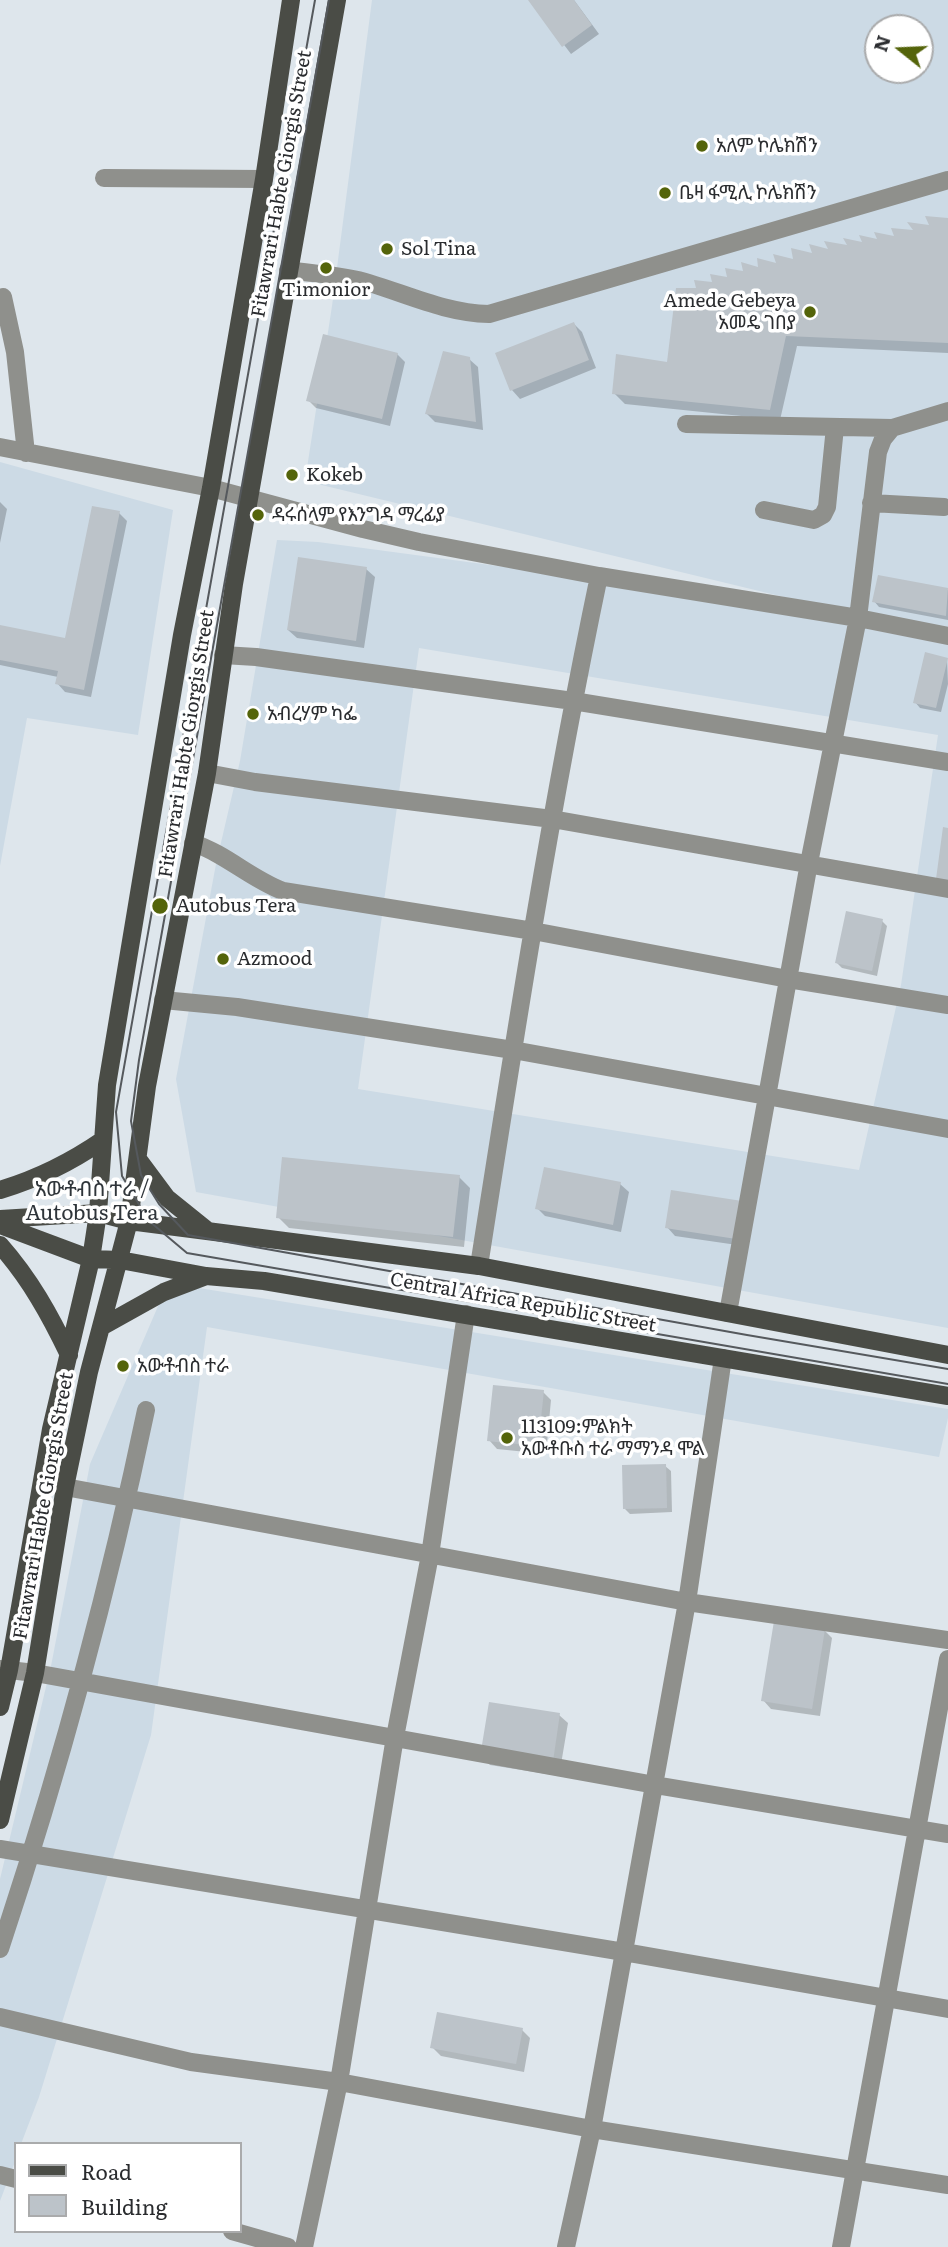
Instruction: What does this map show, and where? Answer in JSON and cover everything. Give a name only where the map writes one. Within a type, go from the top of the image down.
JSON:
[{"type":"main road","points":[[0,1707],[4,1670],[43,1473],[91,1259],[98,1213],[107,1085],[182,635],[211,488],[264,179],[291,0]]},
{"type":"main road","name":"Fitawrari Habte Giorgis Street","points":[[0,1820],[35,1673],[65,1487],[89,1372],[129,1221],[147,1086],[207,773],[248,499],[337,0]]},
{"type":"main road","points":[[0,1190],[29,1181],[82,1155],[103,1140]]},
{"type":"main road","points":[[138,1159],[167,1198],[208,1231]]},
{"type":"main road","name":"Central Africa Republic Street","points":[[0,1219],[98,1213],[129,1221],[479,1266],[948,1355]]},
{"type":"main road","name":"Central Africa Republic Street","points":[[0,1225],[91,1259],[120,1260],[206,1276],[264,1281],[948,1396]]},
{"type":"main road","points":[[0,1245],[24,1273],[51,1317],[69,1355]]},
{"type":"main road","points":[[103,1326],[164,1292],[206,1276]]},
{"type":"street","points":[[104,178],[264,179]]},
{"type":"street","points":[[288,270],[365,282],[438,308],[471,314],[489,314],[948,180]]},
{"type":"street","points":[[3,297],[15,352],[26,453]]},
{"type":"street","points":[[686,424],[892,428],[948,411]]},
{"type":"street","points":[[764,510],[814,520],[823,515],[827,507],[835,427]]},
{"type":"street","points":[[729,1313],[809,863],[858,618],[878,453],[883,439],[892,428]]},
{"type":"street","points":[[0,447],[211,488],[408,539],[598,576],[858,618],[948,636]]},
{"type":"street","points":[[872,503],[944,507]]},
{"type":"street","points":[[479,1266],[552,819],[598,576]]},
{"type":"street","points":[[223,655],[256,657],[573,701],[948,762]]},
{"type":"street","points":[[207,773],[254,782],[552,819],[948,889]]},
{"type":"street","points":[[193,843],[211,849],[269,886],[283,891],[533,931],[788,979],[948,1005]]},
{"type":"street","points":[[163,1000],[237,1007],[513,1050],[948,1129]]},
{"type":"street","points":[[304,2247],[339,2082],[395,1737],[430,1555],[466,1314]]},
{"type":"street","points":[[566,2247],[592,2129],[655,1784],[687,1602],[723,1358]]},
{"type":"street","points":[[0,1948],[31,1854],[79,1682],[127,1499],[146,1410]]},
{"type":"street","points":[[65,1487],[687,1602],[948,1640]]},
{"type":"street","points":[[841,2247],[948,1659]]},
{"type":"street","points":[[4,1670],[35,1673],[948,1834]]},
{"type":"street","points":[[0,1849],[367,1912],[624,1952],[948,2009]]},
{"type":"street","points":[[0,2017],[191,2062],[339,2082],[592,2129],[948,2185]]},
{"type":"street","points":[[239,2233],[288,2247]]},
{"type":"shaded area","points":[[372,0],[948,0],[948,1328],[196,1192],[176,1079],[216,864],[240,761],[277,540],[318,542],[850,613],[305,481],[332,306]],"holes":[[[419,648],[938,735],[901,985],[859,1170],[358,1089]]]},
{"type":"shaded area","points":[[0,462],[173,510],[138,735],[27,718],[0,866]]},
{"type":"shaded area","points":[[168,1283],[948,1409],[939,1457],[207,1327],[151,1735],[39,2097],[22,2142],[14,2142],[14,2164],[0,2201],[0,1879],[51,1666],[90,1464]]},
{"type":"building","points":[[528,0],[574,0],[592,25],[562,47]]},
{"type":"building","name":"Amede Gebeya አመዴ ገበያ","points":[[925,216],[948,218],[948,343],[786,336],[770,410],[612,394],[616,354],[667,362],[676,288],[696,288],[694,280],[712,282],[710,274],[727,277],[725,268],[743,271],[741,262],[758,267],[757,258],[776,263],[773,254],[793,259],[791,248],[812,253],[809,244],[828,249],[824,241],[847,245],[843,238],[862,242],[859,235],[877,239],[874,232],[894,236],[891,228],[913,230],[907,222],[929,225]]},
{"type":"building","points":[[574,322],[589,360],[510,391],[495,353]]},
{"type":"building","points":[[323,334],[398,353],[382,419],[306,401]]},
{"type":"building","points":[[443,351],[470,357],[476,422],[425,414]]},
{"type":"building","points":[[92,506],[120,511],[84,690],[55,684],[58,671],[0,660],[0,625],[65,638]]},
{"type":"building","points":[[298,557],[367,567],[356,641],[287,630]]},
{"type":"building","points":[[878,575],[948,588],[946,616],[872,602]]},
{"type":"building","points":[[925,652],[948,658],[936,708],[913,703]]},
{"type":"building","points":[[943,827],[948,828],[948,881],[936,879]]},
{"type":"building","points":[[846,911],[883,919],[872,971],[835,963]]},
{"type":"building","points":[[282,1157],[460,1175],[453,1237],[276,1218]]},
{"type":"building","points":[[544,1167],[621,1182],[613,1225],[535,1209]]},
{"type":"building","points":[[671,1190],[742,1201],[736,1239],[665,1228]]},
{"type":"building","points":[[493,1385],[544,1390],[538,1446],[487,1441]]},
{"type":"building","points":[[666,1464],[667,1508],[623,1509],[622,1465]]},
{"type":"building","points":[[774,1621],[825,1629],[812,1709],[761,1701]]},
{"type":"building","points":[[489,1702],[560,1713],[552,1768],[480,1757]]},
{"type":"building","points":[[437,2012],[523,2028],[516,2064],[430,2048]]},
{"type":"tram line","points":[[315,0],[116,1112],[122,1176],[149,1221],[187,1253],[948,1384]]},
{"type":"tram line","points":[[329,0],[139,1060],[131,1121],[141,1175],[159,1204],[188,1235],[948,1369]]},
{"type":"place","name":"አለም ኮሌክሽን","points":[[702,146]]},
{"type":"place","name":"ቤዛ ፋሚሊ ኮሌክሽን","points":[[665,193]]},
{"type":"place","name":"Sol Tina","points":[[387,249]]},
{"type":"place","name":"Timonior","points":[[326,268]]},
{"type":"place","name":"Amede Gebeya አመዴ ገበያ","points":[[810,312]]},
{"type":"place","name":"Kokeb","points":[[292,475]]},
{"type":"place","name":"ዳሩሰላም የእንግዳ ማረፊያ","points":[[258,515]]},
{"type":"place","name":"አብረሃም ካፌ","points":[[253,714]]},
{"type":"place","name":"Autobus Tera","points":[[160,906]]},
{"type":"place","name":"Azmood","points":[[223,959]]},
{"type":"place","name":"አውቶብስ ተራ","points":[[123,1366]]},
{"type":"place","name":"113109:ምልክት አውቶቡስ ተራ ማማንዳ ሞል","points":[[507,1438]]},
{"type":"district","name":"አውቶብስ ተራ / Autobus Tera","points":[[92,1202]]}]
